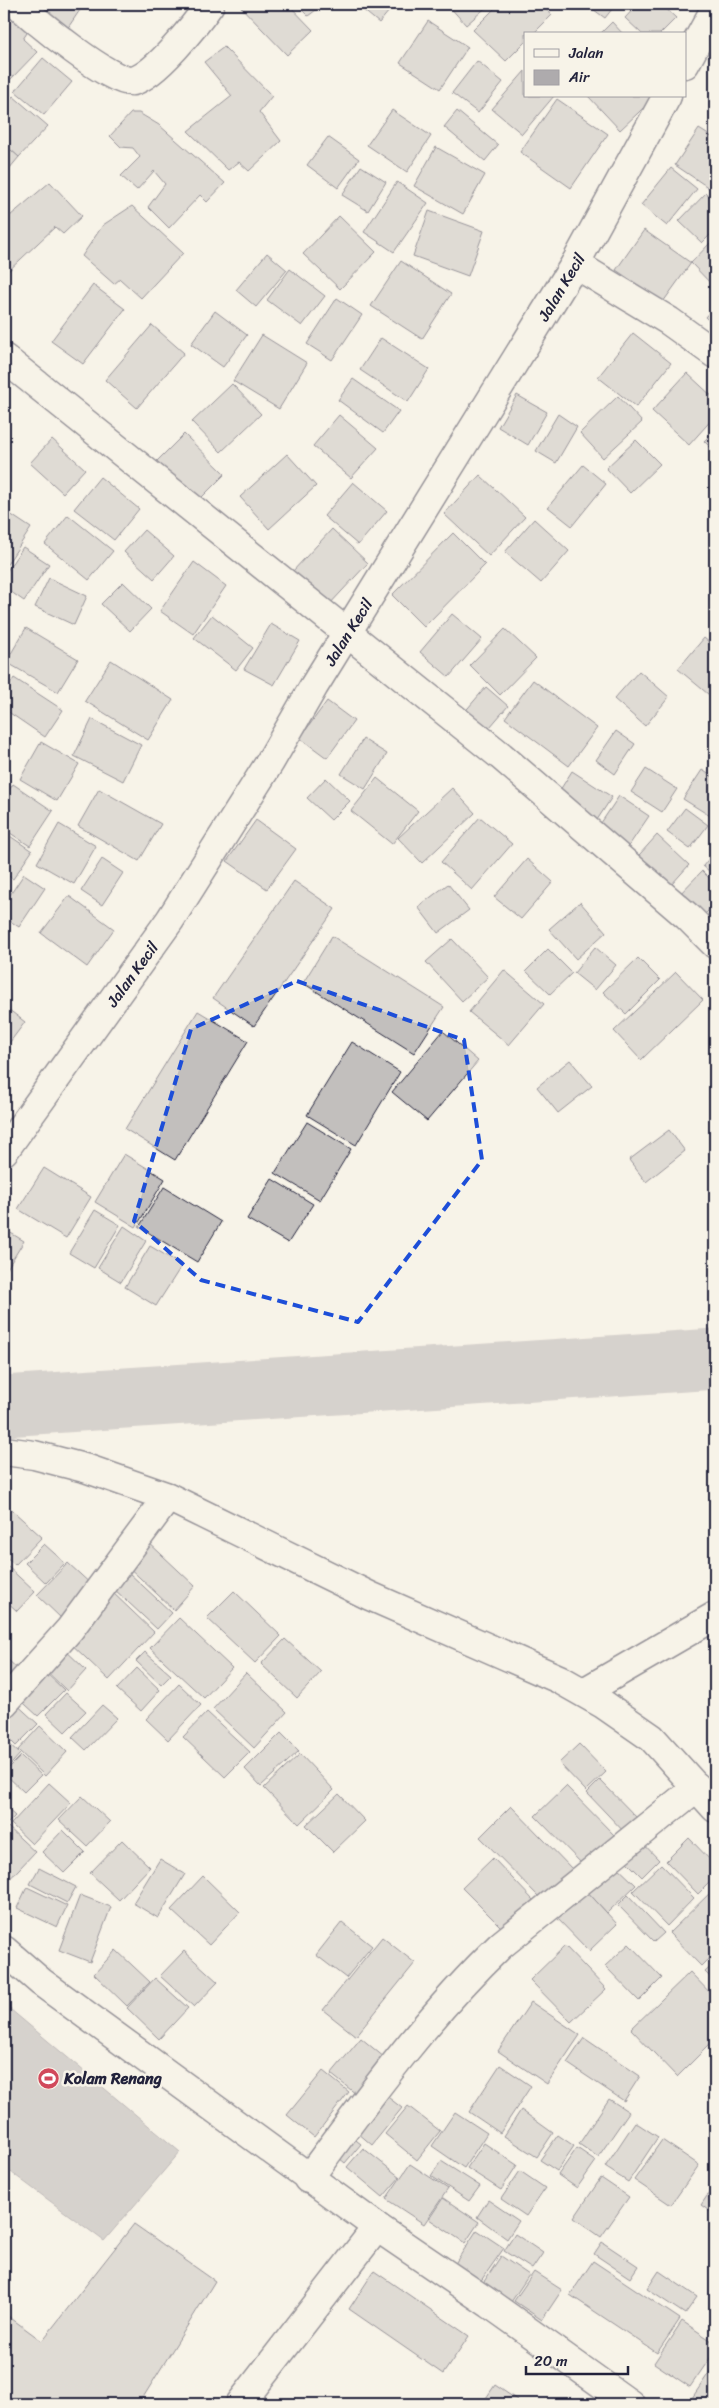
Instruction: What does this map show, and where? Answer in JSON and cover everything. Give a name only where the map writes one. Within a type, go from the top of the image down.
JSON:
[{"type":"street","points":[[18,4],[31,17],[110,75],[126,81],[134,80],[151,72],[195,24],[210,4]]},
{"type":"street","points":[[686,62],[715,9]]},
{"type":"street","name":"Jalan Kecil","points":[[4,1148],[170,920],[270,762],[314,686],[575,264],[666,98]]},
{"type":"street","points":[[575,264],[669,321],[715,354]]},
{"type":"street","points":[[4,358],[349,632],[501,756],[688,917],[715,944]]},
{"type":"street","points":[[4,1451],[34,1454],[88,1469],[168,1498],[370,1596],[559,1679],[584,1692],[652,1738],[715,1808]]},
{"type":"street","points":[[4,1703],[70,1629],[168,1498]]},
{"type":"street","points":[[584,1692],[715,1616]]},
{"type":"street","points":[[308,2179],[373,2092],[472,1972],[501,1945],[697,1787]]},
{"type":"street","points":[[4,1950],[41,1982],[308,2179],[490,2304],[630,2404]]},
{"type":"street","points":[[240,2404],[377,2227]]},
{"type":"highlighted area","points":[[297,981],[464,1040],[482,1160],[358,1322],[201,1280],[134,1221],[191,1029]]},
{"type":"water","name":"Kolam Renang","points":[[4,2004],[180,2152],[104,2241],[4,2167]]},
{"type":"building","points":[[37,4],[84,4],[63,35]]},
{"type":"building","points":[[238,4],[288,4],[313,30],[287,55]]},
{"type":"building","points":[[296,4],[324,4],[308,16]]},
{"type":"building","points":[[356,4],[395,4],[379,23]]},
{"type":"building","points":[[447,4],[490,4],[466,25]]},
{"type":"building","points":[[499,4],[540,4],[552,15],[535,32],[524,32],[524,43],[506,61],[473,30]]},
{"type":"building","points":[[586,4],[616,4],[605,18]]},
{"type":"building","points":[[638,4],[661,4],[676,18],[662,32],[640,32],[625,18]]},
{"type":"building","points":[[4,9],[29,30],[23,39],[37,52],[10,80],[4,74]]},
{"type":"building","points":[[428,21],[468,47],[440,89],[400,63]]},
{"type":"building","points":[[612,22],[621,32],[602,32]]},
{"type":"building","points":[[224,47],[272,96],[259,112],[281,141],[249,171],[239,162],[228,170],[188,131],[232,96],[204,62]]},
{"type":"building","points":[[43,58],[72,82],[44,115],[15,91]]},
{"type":"building","points":[[477,61],[503,82],[478,113],[452,93]]},
{"type":"building","points":[[524,72],[524,98],[552,98],[522,134],[492,109]]},
{"type":"building","points":[[4,80],[9,85],[4,91]]},
{"type":"building","points":[[13,96],[48,126],[19,157],[4,144],[4,107]]},
{"type":"building","points":[[590,98],[654,98],[620,130]]},
{"type":"building","points":[[557,99],[608,134],[571,188],[520,152]]},
{"type":"building","points":[[392,110],[431,136],[407,172],[367,145]]},
{"type":"building","points":[[457,111],[498,145],[485,161],[444,127]]},
{"type":"building","points":[[131,113],[139,113],[159,125],[225,183],[207,202],[200,195],[169,228],[148,207],[165,184],[154,171],[137,190],[121,176],[140,157],[133,148],[121,147],[110,136]]},
{"type":"building","points":[[699,129],[715,139],[715,192],[675,165]]},
{"type":"building","points":[[328,137],[359,159],[338,188],[307,165]]},
{"type":"building","points":[[4,144],[19,157],[4,175]]},
{"type":"building","points":[[436,147],[485,175],[463,214],[414,186]]},
{"type":"building","points":[[361,166],[386,182],[368,211],[342,195]]},
{"type":"building","points":[[671,168],[697,189],[667,226],[641,205]]},
{"type":"building","points":[[50,182],[82,216],[63,234],[55,227],[4,275],[4,221]]},
{"type":"building","points":[[397,182],[428,203],[394,252],[364,232]]},
{"type":"building","points":[[706,193],[715,201],[715,230],[702,243],[679,221]]},
{"type":"building","points":[[132,206],[183,253],[141,298],[120,279],[114,284],[82,256],[103,225]]},
{"type":"building","points":[[429,211],[484,231],[468,276],[413,256]]},
{"type":"building","points":[[339,216],[376,252],[340,289],[303,254]]},
{"type":"building","points":[[644,230],[691,263],[663,302],[616,270]]},
{"type":"building","points":[[711,242],[715,246],[715,288],[691,263]]},
{"type":"building","points":[[267,253],[287,270],[256,307],[236,290]]},
{"type":"building","points":[[401,261],[451,294],[422,339],[371,306]]},
{"type":"building","points":[[290,269],[325,296],[302,326],[267,300]]},
{"type":"building","points":[[93,285],[125,309],[83,364],[51,341]]},
{"type":"building","points":[[337,298],[362,315],[332,360],[307,344]]},
{"type":"building","points":[[715,306],[715,326],[705,317]]},
{"type":"building","points":[[215,311],[247,335],[223,367],[191,344]]},
{"type":"building","points":[[152,325],[184,353],[137,408],[105,380]]},
{"type":"building","points":[[633,333],[671,363],[636,407],[598,377]]},
{"type":"building","points":[[262,335],[307,363],[279,409],[233,381]]},
{"type":"building","points":[[381,338],[429,369],[408,402],[360,370]]},
{"type":"building","points":[[687,373],[715,399],[715,416],[689,445],[652,411]]},
{"type":"building","points":[[353,379],[399,411],[383,433],[338,400]]},
{"type":"building","points":[[232,384],[261,414],[221,452],[192,422]]},
{"type":"building","points":[[517,395],[547,412],[528,445],[498,427]]},
{"type":"building","points":[[618,396],[642,422],[603,458],[580,433]]},
{"type":"building","points":[[558,414],[577,427],[556,463],[536,451]]},
{"type":"building","points":[[339,415],[378,448],[351,478],[313,446]]},
{"type":"building","points":[[715,430],[715,452],[704,441]]},
{"type":"building","points":[[184,434],[225,474],[195,504],[154,464]]},
{"type":"building","points":[[52,439],[85,469],[63,493],[30,463]]},
{"type":"building","points":[[636,440],[660,464],[630,493],[606,468]]},
{"type":"building","points":[[287,454],[316,486],[269,529],[240,497]]},
{"type":"building","points":[[583,465],[606,484],[572,526],[548,507]]},
{"type":"building","points":[[480,475],[525,517],[489,556],[444,514]]},
{"type":"building","points":[[100,477],[139,509],[114,540],[74,509]]},
{"type":"building","points":[[353,482],[387,511],[358,545],[324,516]]},
{"type":"building","points":[[4,510],[31,528],[4,569]]},
{"type":"building","points":[[68,515],[113,551],[89,580],[45,544]]},
{"type":"building","points":[[534,519],[569,551],[541,583],[505,552]]},
{"type":"building","points":[[332,529],[368,563],[328,606],[292,572]]},
{"type":"building","points":[[144,530],[174,556],[154,579],[124,552]]},
{"type":"building","points":[[453,533],[485,565],[424,627],[392,595]]},
{"type":"building","points":[[23,547],[49,564],[24,601],[4,587],[4,575]]},
{"type":"building","points":[[194,562],[226,586],[193,634],[160,611]]},
{"type":"building","points":[[49,578],[87,596],[74,625],[35,607]]},
{"type":"building","points":[[123,582],[151,609],[130,631],[101,604]]},
{"type":"building","points":[[452,614],[482,639],[449,677],[420,652]]},
{"type":"building","points":[[212,615],[253,648],[236,670],[194,638]]},
{"type":"building","points":[[271,624],[300,641],[274,685],[244,669]]},
{"type":"building","points":[[26,628],[78,659],[58,692],[6,662]]},
{"type":"building","points":[[505,629],[536,658],[500,695],[470,665]]},
{"type":"building","points":[[704,638],[715,647],[714,699],[678,669]]},
{"type":"building","points":[[111,660],[173,700],[148,740],[85,701]]},
{"type":"building","points":[[639,671],[669,697],[645,726],[614,699]]},
{"type":"building","points":[[14,678],[63,710],[45,737],[4,709],[4,694]]},
{"type":"building","points":[[533,680],[597,728],[569,766],[505,718]]},
{"type":"building","points":[[486,687],[508,706],[484,734],[462,715]]},
{"type":"building","points":[[327,701],[354,721],[327,758],[300,738]]},
{"type":"building","points":[[92,719],[141,745],[123,781],[74,756]]},
{"type":"building","points":[[616,731],[635,744],[615,774],[596,760]]},
{"type":"building","points":[[363,739],[387,754],[365,789],[341,774]]},
{"type":"building","points":[[41,742],[79,764],[57,801],[20,779]]},
{"type":"building","points":[[646,769],[677,789],[662,812],[631,792]]},
{"type":"building","points":[[702,770],[715,778],[715,819],[683,799]]},
{"type":"building","points":[[572,771],[612,797],[595,823],[555,798]]},
{"type":"building","points":[[326,778],[350,801],[331,820],[307,798]]},
{"type":"building","points":[[377,778],[418,811],[392,844],[351,811]]},
{"type":"building","points":[[13,784],[53,811],[30,846],[4,829],[4,798]]},
{"type":"building","points":[[452,788],[475,813],[422,863],[398,838]]},
{"type":"building","points":[[99,789],[161,824],[139,861],[78,826]]},
{"type":"building","points":[[619,796],[649,816],[626,850],[597,829]]},
{"type":"building","points":[[685,808],[708,825],[690,849],[667,832]]},
{"type":"building","points":[[480,817],[512,844],[472,890],[441,862]]},
{"type":"building","points":[[256,820],[296,849],[267,889],[227,861]]},
{"type":"building","points":[[59,824],[96,846],[74,884],[37,863]]},
{"type":"building","points":[[4,832],[32,851],[13,879],[4,873]]},
{"type":"building","points":[[657,835],[689,865],[663,894],[631,864]]},
{"type":"building","points":[[715,851],[715,876],[703,866]]},
{"type":"building","points":[[102,859],[123,873],[102,905],[81,891]]},
{"type":"building","points":[[527,859],[553,882],[521,919],[494,897]]},
{"type":"building","points":[[702,871],[715,884],[715,904],[697,922],[675,899]]},
{"type":"building","points":[[24,874],[45,888],[19,927],[4,917],[4,904]]},
{"type":"building","points":[[294,881],[335,909],[254,1026],[213,998]]},
{"type":"building","points":[[448,884],[469,910],[438,933],[418,907]]},
{"type":"building","points":[[69,896],[114,929],[87,967],[41,933]]},
{"type":"building","points":[[580,902],[606,932],[576,959],[549,929]]},
{"type":"building","points":[[715,907],[715,934],[702,922]]},
{"type":"building","points":[[332,936],[444,1007],[414,1053],[303,983]]},
{"type":"building","points":[[452,939],[488,977],[462,1001],[426,962]]},
{"type":"building","points":[[4,946],[10,950],[4,959]]},
{"type":"building","points":[[595,947],[616,965],[595,990],[574,973]]},
{"type":"building","points":[[548,949],[572,973],[550,994],[526,971]]},
{"type":"building","points":[[638,958],[660,980],[626,1014],[603,992]]},
{"type":"building","points":[[504,970],[544,1004],[509,1045],[469,1012]]},
{"type":"building","points":[[676,972],[703,1000],[641,1060],[614,1031]]},
{"type":"building","points":[[4,1006],[25,1022],[4,1050]]},
{"type":"building","points":[[198,1011],[248,1041],[175,1160],[125,1129]]},
{"type":"building","points":[[443,1031],[478,1061],[427,1121],[392,1092]]},
{"type":"building","points":[[352,1042],[400,1072],[356,1145],[307,1115]]},
{"type":"building","points":[[570,1060],[592,1086],[558,1113],[537,1087]]},
{"type":"building","points":[[307,1122],[351,1149],[320,1200],[275,1173]]},
{"type":"building","points":[[669,1130],[685,1151],[646,1182],[629,1160]]},
{"type":"building","points":[[124,1154],[165,1179],[136,1227],[95,1202]]},
{"type":"building","points":[[44,1168],[91,1197],[66,1238],[18,1209]]},
{"type":"building","points":[[272,1179],[313,1204],[288,1243],[247,1219]]},
{"type":"building","points":[[164,1187],[221,1222],[197,1262],[139,1227]]},
{"type":"building","points":[[95,1210],[120,1225],[94,1268],[69,1253]]},
{"type":"building","points":[[124,1226],[146,1241],[121,1282],[98,1268]]},
{"type":"building","points":[[4,1229],[24,1241],[5,1272],[4,1271]]},
{"type":"building","points":[[150,1246],[182,1265],[156,1306],[125,1287]]},
{"type":"building","points":[[4,1503],[42,1537],[15,1565],[4,1555]]},
{"type":"building","points":[[145,1539],[195,1586],[174,1610],[123,1562]]},
{"type":"building","points":[[44,1544],[65,1563],[46,1583],[25,1563]]},
{"type":"building","points":[[4,1563],[35,1592],[17,1611],[4,1599]]},
{"type":"building","points":[[68,1563],[94,1587],[63,1620],[37,1595]]},
{"type":"building","points":[[128,1572],[172,1613],[157,1629],[113,1588]]},
{"type":"building","points":[[110,1590],[154,1632],[109,1680],[65,1638]]},
{"type":"building","points":[[234,1591],[281,1636],[255,1663],[207,1618]]},
{"type":"building","points":[[179,1618],[232,1668],[204,1698],[150,1648]]},
{"type":"building","points":[[285,1639],[321,1672],[297,1698],[261,1664]]},
{"type":"building","points":[[60,1645],[86,1670],[67,1691],[40,1665]]},
{"type":"building","points":[[145,1652],[171,1675],[161,1685],[136,1661]]},
{"type":"building","points":[[4,1656],[24,1675],[4,1696]]},
{"type":"building","points":[[40,1667],[64,1690],[38,1716],[14,1694]]},
{"type":"building","points":[[137,1668],[160,1690],[141,1711],[117,1689]]},
{"type":"building","points":[[246,1673],[287,1712],[254,1748],[213,1709]]},
{"type":"building","points":[[179,1684],[201,1705],[168,1740],[146,1719]]},
{"type":"building","points":[[66,1693],[86,1711],[65,1732],[46,1714]]},
{"type":"building","points":[[12,1700],[38,1724],[16,1746],[4,1734],[4,1709]]},
{"type":"building","points":[[102,1705],[117,1718],[86,1750],[72,1737]]},
{"type":"building","points":[[207,1712],[250,1752],[225,1777],[183,1737]]},
{"type":"building","points":[[40,1726],[67,1752],[45,1776],[18,1750]]},
{"type":"building","points":[[281,1733],[299,1751],[261,1786],[245,1769]]},
{"type":"building","points":[[4,1739],[20,1754],[4,1772]]},
{"type":"building","points":[[579,1744],[606,1772],[586,1791],[559,1763]]},
{"type":"building","points":[[300,1754],[334,1790],[299,1824],[264,1788]]},
{"type":"building","points":[[21,1756],[41,1775],[24,1792],[4,1773]]},
{"type":"building","points":[[600,1780],[641,1822],[627,1835],[587,1793]]},
{"type":"building","points":[[49,1783],[71,1803],[32,1844],[11,1824]]},
{"type":"building","points":[[566,1786],[617,1838],[586,1868],[535,1816]]},
{"type":"building","points":[[339,1794],[365,1821],[333,1852],[306,1825]]},
{"type":"building","points":[[82,1796],[110,1822],[87,1846],[59,1820]]},
{"type":"building","points":[[4,1806],[15,1816],[4,1827]]},
{"type":"building","points":[[511,1806],[574,1871],[543,1901],[480,1837]]},
{"type":"building","points":[[8,1827],[35,1852],[4,1885],[4,1831]]},
{"type":"building","points":[[63,1830],[85,1852],[64,1873],[42,1852]]},
{"type":"building","points":[[638,1838],[659,1860],[642,1877],[620,1855]]},
{"type":"building","points":[[689,1838],[715,1865],[715,1877],[698,1894],[666,1861]]},
{"type":"building","points":[[122,1840],[150,1867],[119,1900],[90,1873]]},
{"type":"building","points":[[493,1858],[534,1901],[504,1930],[462,1888]]},
{"type":"building","points":[[160,1859],[185,1874],[158,1918],[133,1903]]},
{"type":"building","points":[[612,1862],[636,1885],[607,1913],[584,1888]]},
{"type":"building","points":[[661,1864],[694,1898],[667,1926],[633,1891]]},
{"type":"building","points":[[39,1868],[76,1887],[67,1903],[30,1884]]},
{"type":"building","points":[[203,1876],[240,1912],[209,1945],[171,1910]]},
{"type":"building","points":[[27,1887],[67,1906],[57,1927],[17,1908]]},
{"type":"building","points":[[584,1888],[617,1924],[589,1951],[554,1915]]},
{"type":"building","points":[[715,1888],[715,1952],[701,1966],[669,1933]]},
{"type":"building","points":[[80,1895],[111,1907],[90,1962],[59,1950]]},
{"type":"building","points":[[628,1895],[664,1933],[654,1942],[618,1905]]},
{"type":"building","points":[[342,1922],[372,1946],[346,1978],[316,1955]]},
{"type":"building","points":[[382,1937],[415,1963],[356,2036],[323,2010]]},
{"type":"building","points":[[629,1944],[662,1978],[639,2001],[605,1966]]},
{"type":"building","points":[[565,1946],[606,1989],[571,2022],[530,1980]]},
{"type":"building","points":[[116,1950],[150,1982],[127,2006],[94,1974]]},
{"type":"building","points":[[184,1951],[218,1982],[194,2007],[160,1976]]},
{"type":"building","points":[[715,1963],[715,1982],[705,1972]]},
{"type":"building","points":[[690,1972],[715,1998],[715,2039],[677,2077],[631,2029]]},
{"type":"building","points":[[155,1978],[188,2008],[159,2039],[127,2008]]},
{"type":"building","points":[[531,2002],[580,2035],[547,2084],[498,2051]]},
{"type":"building","points":[[361,2038],[385,2058],[356,2094],[331,2074]]},
{"type":"building","points":[[584,2038],[640,2076],[624,2101],[567,2063]]},
{"type":"building","points":[[500,2065],[531,2086],[500,2133],[469,2112]]},
{"type":"building","points":[[323,2071],[349,2092],[314,2137],[287,2115]]},
{"type":"building","points":[[715,2079],[715,2092],[709,2088]]},
{"type":"building","points":[[380,2091],[402,2108],[372,2145],[351,2127]]},
{"type":"building","points":[[609,2099],[629,2112],[598,2157],[579,2144]]},
{"type":"building","points":[[408,2106],[440,2131],[417,2160],[385,2134]]},
{"type":"building","points":[[521,2110],[553,2133],[537,2157],[504,2136]]},
{"type":"building","points":[[455,2112],[487,2133],[464,2168],[432,2146]]},
{"type":"building","points":[[635,2122],[658,2137],[628,2182],[605,2167]]},
{"type":"building","points":[[348,2134],[361,2144],[345,2163],[333,2153]]},
{"type":"building","points":[[558,2135],[574,2146],[557,2171],[540,2160]]},
{"type":"building","points":[[662,2140],[699,2165],[671,2205],[634,2180]]},
{"type":"building","points":[[484,2143],[517,2165],[501,2190],[467,2168]]},
{"type":"building","points":[[363,2148],[400,2177],[383,2197],[347,2167]]},
{"type":"building","points":[[577,2148],[596,2161],[577,2188],[558,2175]]},
{"type":"building","points":[[441,2161],[480,2186],[469,2201],[431,2176]]},
{"type":"building","points":[[410,2164],[448,2189],[424,2224],[386,2199]]},
{"type":"building","points":[[520,2171],[545,2188],[526,2216],[501,2199]]},
{"type":"building","points":[[601,2178],[629,2197],[601,2237],[574,2218]]},
{"type":"building","points":[[715,2184],[715,2215],[701,2205]]},
{"type":"building","points":[[443,2198],[479,2222],[465,2243],[429,2219]]},
{"type":"building","points":[[488,2200],[519,2221],[507,2239],[477,2217]]},
{"type":"building","points":[[134,2224],[215,2281],[139,2404],[4,2404],[4,2313],[42,2341]]},
{"type":"building","points":[[477,2230],[504,2248],[480,2282],[454,2265]]},
{"type":"building","points":[[515,2234],[543,2253],[532,2269],[504,2251]]},
{"type":"building","points":[[602,2242],[638,2266],[630,2278],[594,2254]]},
{"type":"building","points":[[501,2256],[529,2275],[511,2302],[483,2283]]},
{"type":"building","points":[[593,2261],[680,2319],[657,2353],[570,2295]]},
{"type":"building","points":[[374,2271],[469,2336],[443,2374],[349,2309]]},
{"type":"building","points":[[659,2271],[697,2297],[685,2314],[647,2289]]},
{"type":"building","points":[[534,2272],[562,2290],[542,2320],[514,2301]]},
{"type":"building","points":[[682,2321],[715,2343],[715,2351],[690,2387],[654,2363]]},
{"type":"building","points":[[715,2364],[715,2404],[688,2404]]},
{"type":"building","points":[[495,2385],[523,2404],[482,2404]]},
{"type":"waterway","points":[[4,1406],[715,1359]]},
{"type":"place","name":"Kolam Renang","points":[[48,2078]]}]
